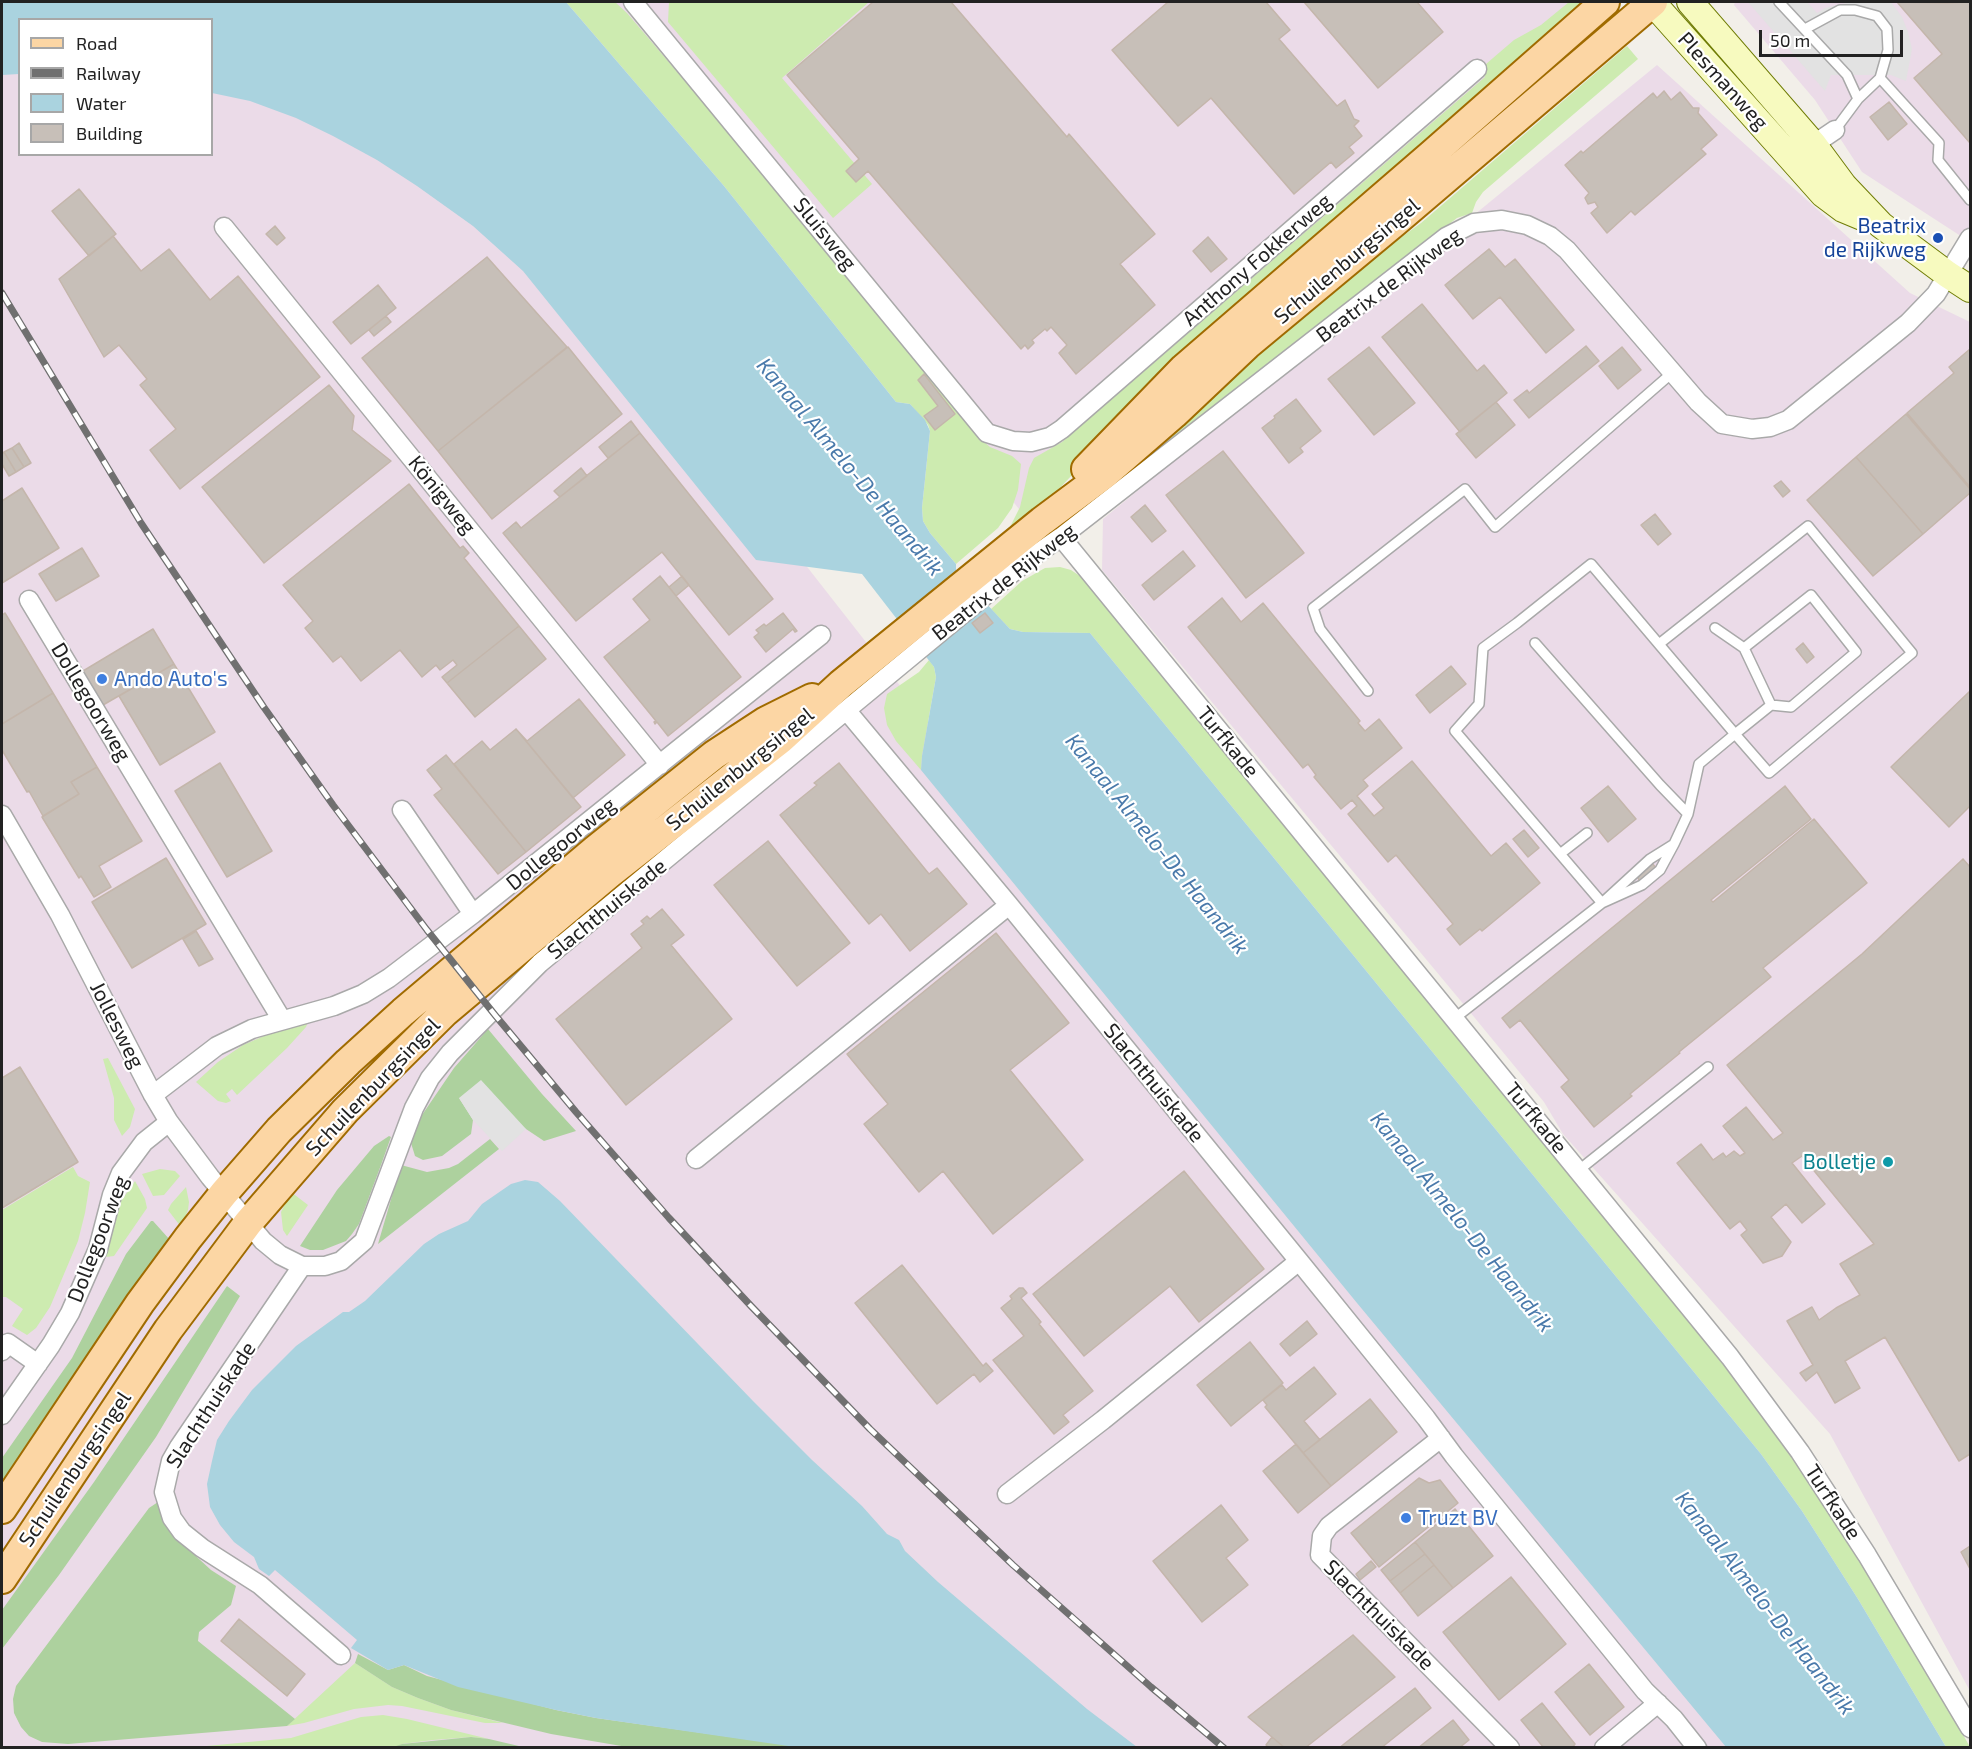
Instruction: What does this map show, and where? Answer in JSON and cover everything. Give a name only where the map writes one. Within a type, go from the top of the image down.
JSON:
[{"type":"main road","name":"Schuilenburgsingel","points":[[1052,529],[1093,461],[1184,368],[1605,2]]},
{"type":"main road","name":"Schuilenburgsingel","points":[[2,1579],[168,1330],[248,1223],[345,1111],[445,1012],[609,874],[781,739],[844,698],[1052,529],[1105,474],[1174,414],[1247,345],[1653,2]]},
{"type":"main road","name":"Plesmanweg","points":[[1653,2],[1823,194],[1843,209],[1881,225]]},
{"type":"main road","name":"Plesmanweg","points":[[1690,2],[1813,144],[1844,186],[1881,225],[1971,289]]},
{"type":"main road","name":"Schuilenburgsingel","points":[[2,1509],[140,1303],[224,1193],[279,1130],[348,1062],[411,1005],[595,850],[714,755],[766,721],[844,698]]},
{"type":"street","name":"Sluisweg","points":[[639,4],[987,433],[1013,441],[1031,442]]},
{"type":"street","name":"Anthony Fokkerweg","points":[[1031,442],[1050,437],[1062,429],[1477,69]]},
{"type":"street","points":[[1793,161],[1813,144],[1835,130]]},
{"type":"street","name":"Beatrix de Rijkweg","points":[[1052,529],[1446,237],[1474,223],[1502,220],[1527,225],[1550,236],[1568,250],[1698,402],[1722,424],[1739,428],[1770,428],[1788,420],[1807,406],[1908,323],[1936,294],[1971,238]]},
{"type":"street","name":"Königweg","points":[[224,227],[660,765]]},
{"type":"street","name":"Turfkade","points":[[1052,529],[1455,1018],[1730,1357],[1800,1452],[1867,1555],[1971,1728]]},
{"type":"street","name":"Dollegoorweg","points":[[29,600],[282,1020]]},
{"type":"street","name":"Dollegoorweg","points":[[153,1095],[217,1046],[252,1029],[334,1006],[363,994],[411,963],[821,634]]},
{"type":"street","name":"Slachthuiskade","points":[[341,1655],[260,1585],[182,1532],[172,1518],[164,1492],[171,1461],[302,1266],[325,1266],[341,1261],[364,1241],[414,1108],[430,1078],[450,1053],[540,963],[844,698],[1645,1691],[1697,1748]]},
{"type":"street","points":[[402,810],[473,914]]},
{"type":"street","name":"Jollesweg","points":[[2,815],[60,915],[169,1122],[248,1223]]},
{"type":"street","points":[[696,1159],[1009,905]]},
{"type":"street","name":"Dollegoorweg","points":[[2,1415],[70,1313],[98,1249],[112,1195],[121,1173],[144,1142],[169,1122]]},
{"type":"street","points":[[248,1223],[262,1241],[280,1255],[302,1266]]},
{"type":"street","points":[[1007,1494],[1103,1420],[1299,1261]]},
{"type":"street","points":[[2,1352],[8,1343],[38,1364]]},
{"type":"street","name":"Slachthuiskade","points":[[1441,1438],[1329,1526],[1322,1536],[1320,1555],[1510,1748]]},
{"type":"street","points":[[1604,1748],[1658,1703]]},
{"type":"lane","points":[[1779,2],[1847,75],[1858,99]]},
{"type":"lane","points":[[1805,29],[1840,10],[1856,10],[1877,16],[1887,29],[1888,50],[1880,78],[1858,99],[1835,130]]},
{"type":"lane","points":[[1880,78],[1940,143],[1938,160],[1971,200]]},
{"type":"lane","points":[[1368,691],[1320,629],[1312,608],[1465,489],[1495,527],[1672,373]]},
{"type":"lane","points":[[1602,903],[1455,731],[1479,704],[1483,648],[1591,564],[1768,773],[1912,653],[1808,526],[1659,644]]},
{"type":"lane","points":[[1602,903],[1642,885],[1660,870],[1688,814],[1699,764],[1771,705],[1791,707],[1856,652],[1811,595],[1744,648]]},
{"type":"lane","points":[[1715,628],[1744,648],[1771,705]]},
{"type":"lane","points":[[1535,643],[1660,786],[1688,814]]},
{"type":"lane","points":[[1560,854],[1587,833]]},
{"type":"lane","points":[[1455,1018],[1602,903],[1632,873],[1674,843]]},
{"type":"lane","points":[[1579,1170],[1708,1067]]},
{"type":"shaded area","points":[[594,2],[1621,2],[1023,514],[775,206]]},
{"type":"shaded area","points":[[1735,2],[1970,2],[1970,242],[1862,172],[1815,100],[1734,5]]},
{"type":"shaded area","points":[[1748,2],[1807,2],[1817,13],[1825,8],[1846,3],[1891,2],[1902,17],[1912,49],[1906,81],[1891,75],[1831,75],[1825,91]]},
{"type":"shaded area","points":[[2,44],[18,47],[18,156],[213,156],[213,80],[307,96],[606,310],[1731,1747],[2,1747]]},
{"type":"shaded area","points":[[1657,65],[1910,293],[1970,322],[1970,1691],[1830,1434],[1563,1134],[1544,1102],[1102,570],[1103,519]]},
{"type":"shaded area","points":[[481,1080],[526,1129],[502,1151],[473,1120],[459,1098]]},
{"type":"green space","points":[[566,2],[615,2],[627,13],[839,262],[940,385],[977,436],[990,447],[1012,456],[1021,464],[1018,490],[1012,508],[998,528],[956,564],[923,521],[922,508],[930,431],[928,425],[910,404],[896,402],[724,186]]},
{"type":"green space","points":[[669,2],[869,2],[782,78],[872,184],[833,218],[668,22]]},
{"type":"green space","points":[[1569,2],[1588,2],[1141,402],[1056,492],[1005,537],[1020,507],[1029,468],[1034,458],[1062,442],[1485,77],[1479,70],[1514,40],[1541,25]]},
{"type":"green space","points":[[1627,46],[1638,59],[1483,192],[1472,213],[1457,218],[1079,511],[1330,289],[1421,223]]},
{"type":"green space","points":[[1060,567],[1071,570],[1086,580],[1720,1358],[1809,1480],[1911,1643],[1970,1747],[1946,1747],[1858,1599],[1802,1511],[1761,1454],[1090,633],[1023,632],[1010,629],[991,609],[1022,581],[1045,568]]},
{"type":"green space","points":[[929,660],[934,667],[936,677],[921,770],[896,741],[887,725],[884,708],[887,694],[919,672]]},
{"type":"green space","points":[[308,1022],[287,1048],[237,1095],[232,1089],[226,1094],[231,1101],[226,1103],[218,1101],[196,1082],[218,1062],[243,1045],[278,1030]]},
{"type":"green space","points":[[488,1029],[576,1131],[544,1141],[526,1129],[459,1098],[473,1120],[471,1134],[442,1156],[423,1160],[415,1156],[411,1143],[412,1137],[422,1115],[454,1068]]},
{"type":"green space","points":[[108,1058],[135,1109],[130,1127],[122,1136],[114,1120],[114,1098],[103,1059]]},
{"type":"green space","points":[[389,1136],[391,1137],[359,1224],[352,1234],[346,1241],[323,1250],[310,1250],[300,1246],[337,1190],[374,1146]]},
{"type":"green space","points":[[490,1139],[499,1149],[378,1244],[401,1165],[427,1172],[449,1168],[458,1164]]},
{"type":"green space","points":[[73,1167],[78,1176],[90,1182],[78,1241],[50,1307],[36,1328],[27,1335],[12,1326],[23,1309],[6,1297],[2,1297],[2,1210]]},
{"type":"green space","points":[[160,1169],[175,1171],[180,1176],[164,1195],[153,1196],[142,1174]]},
{"type":"green space","points":[[135,1181],[145,1199],[147,1208],[114,1256],[106,1257],[121,1201]]},
{"type":"green space","points":[[186,1187],[188,1210],[181,1227],[168,1210]]},
{"type":"green space","points":[[291,1192],[308,1205],[287,1236],[283,1230],[281,1212]]},
{"type":"green space","points":[[151,1221],[170,1240],[2,1490],[2,1458],[72,1358],[126,1254]]},
{"type":"green space","points":[[227,1286],[240,1296],[156,1437],[59,1575],[2,1649],[2,1610],[94,1482]]},
{"type":"green space","points":[[158,1502],[164,1519],[174,1536],[211,1570],[236,1586],[231,1605],[199,1632],[198,1641],[295,1719],[287,1726],[68,1744],[42,1742],[29,1736],[14,1713],[13,1699],[16,1686],[149,1508]]},
{"type":"green space","points":[[358,1654],[388,1670],[404,1665],[427,1676],[556,1710],[596,1718],[802,1747],[633,1748],[551,1734],[451,1710],[418,1698],[392,1687],[355,1663]]},
{"type":"green space","points":[[355,1663],[392,1687],[418,1698],[451,1710],[503,1723],[485,1723],[388,1705],[354,1709],[287,1726]]},
{"type":"green space","points":[[383,1715],[489,1739],[471,1737],[433,1740],[402,1744],[393,1748],[196,1747],[291,1738],[361,1717]]},
{"type":"green space","points":[[471,1737],[523,1747],[393,1747],[402,1744]]},
{"type":"water","name":"Kanaal Almelo-De Haandrik","points":[[2,2],[566,2],[724,186],[896,402],[910,404],[925,420],[930,431],[922,508],[923,521],[956,564],[956,571],[1010,629],[1023,632],[1090,633],[1761,1454],[1802,1511],[1858,1599],[1946,1747],[1726,1747],[1357,1303],[921,770],[936,677],[934,667],[862,574],[756,560],[523,271],[473,226],[377,160],[333,136],[296,118],[250,101],[213,93],[213,18],[18,18],[18,74],[2,75]]},
{"type":"water","points":[[525,1180],[538,1182],[560,1201],[753,1401],[862,1506],[887,1534],[899,1540],[905,1551],[938,1582],[1087,1709],[1137,1747],[802,1748],[556,1710],[458,1687],[404,1665],[388,1670],[351,1648],[357,1640],[275,1570],[269,1576],[259,1569],[254,1557],[234,1542],[220,1525],[210,1507],[207,1484],[212,1461],[217,1440],[229,1421],[252,1390],[296,1346],[343,1312],[349,1312],[365,1301],[424,1244],[439,1234],[468,1221],[482,1204],[511,1184]]},
{"type":"building","points":[[873,2],[951,2],[1067,137],[1069,134],[1155,234],[1120,264],[1155,305],[1076,374],[1059,353],[1067,345],[1051,327],[1032,340],[1034,343],[1028,349],[1025,345],[1021,349],[868,171],[856,182],[846,171],[859,159],[787,75]]},
{"type":"building","points":[[1168,2],[1266,2],[1290,30],[1279,39],[1337,106],[1345,100],[1354,119],[1359,121],[1354,126],[1362,136],[1349,147],[1354,153],[1336,168],[1331,162],[1294,194],[1211,98],[1178,126],[1112,50]]},
{"type":"building","points":[[1304,2],[1417,2],[1443,32],[1378,88]]},
{"type":"building","points":[[1897,2],[1970,2],[1970,143],[1914,78],[1942,54]]},
{"type":"building","points":[[1664,91],[1671,100],[1680,92],[1693,108],[1699,108],[1698,113],[1717,135],[1701,149],[1706,154],[1635,215],[1631,211],[1607,233],[1591,213],[1598,207],[1595,202],[1588,204],[1585,198],[1589,193],[1565,165],[1581,151],[1583,153],[1653,93],[1657,98]]},
{"type":"building","points":[[1889,102],[1907,124],[1888,140],[1870,117]]},
{"type":"building","points":[[79,189],[116,234],[89,256],[52,211]]},
{"type":"building","points":[[275,226],[285,238],[277,245],[266,234]]},
{"type":"building","points":[[113,236],[141,271],[169,249],[210,300],[238,276],[320,377],[180,489],[150,450],[176,429],[140,385],[147,379],[119,345],[104,357],[59,279]]},
{"type":"building","points":[[1208,237],[1227,259],[1211,272],[1193,251]]},
{"type":"building","points":[[1489,249],[1505,267],[1515,259],[1574,330],[1546,353],[1500,297],[1473,319],[1445,285]]},
{"type":"building","points":[[487,257],[567,347],[438,451],[362,358]]},
{"type":"building","points":[[378,285],[396,308],[351,344],[333,322]]},
{"type":"building","points":[[1422,304],[1477,371],[1484,365],[1507,393],[1460,432],[1382,337]]},
{"type":"building","points":[[386,316],[391,322],[374,336],[369,330]]},
{"type":"building","points":[[1586,346],[1599,361],[1529,418],[1514,400],[1527,390],[1529,393]]},
{"type":"building","points":[[568,347],[622,414],[492,519],[438,451]]},
{"type":"building","points":[[1369,347],[1415,403],[1374,435],[1328,379]]},
{"type":"building","points":[[1622,347],[1641,370],[1618,389],[1599,366]]},
{"type":"building","points":[[1970,349],[1970,487],[1907,413],[1954,373],[1949,367]]},
{"type":"building","points":[[924,374],[955,414],[935,430],[924,416],[938,406],[918,380]]},
{"type":"building","points":[[329,385],[354,416],[352,430],[391,461],[264,563],[202,487]]},
{"type":"building","points":[[1296,399],[1321,431],[1300,448],[1303,452],[1289,463],[1262,428]]},
{"type":"building","points":[[1496,402],[1515,425],[1476,458],[1456,434]]},
{"type":"building","points":[[1906,414],[1970,489],[1970,493],[1923,534],[1856,457]]},
{"type":"building","points":[[631,421],[640,433],[608,458],[599,447]]},
{"type":"building","points":[[640,433],[773,599],[729,635],[662,552],[576,621],[503,533],[516,522],[521,528]]},
{"type":"building","points":[[19,443],[31,463],[24,467],[12,448]]},
{"type":"building","points":[[12,448],[24,467],[16,472],[4,452]]},
{"type":"building","points":[[1223,451],[1304,553],[1246,598],[1166,495]]},
{"type":"building","points":[[4,452],[16,472],[9,476],[2,464]]},
{"type":"building","points":[[1856,457],[1923,534],[1873,576],[1807,500]]},
{"type":"building","points":[[581,468],[587,476],[560,497],[554,491]]},
{"type":"building","points":[[1781,481],[1790,491],[1783,497],[1774,486]]},
{"type":"building","points":[[409,484],[460,548],[463,546],[469,553],[464,558],[519,626],[447,683],[442,677],[457,665],[453,660],[440,670],[436,665],[422,677],[400,650],[361,681],[341,656],[333,662],[305,628],[313,621],[283,585]]},
{"type":"building","points":[[22,488],[59,548],[2,583],[2,501]]},
{"type":"building","points":[[1145,505],[1166,531],[1152,542],[1131,517]]},
{"type":"building","points":[[1655,514],[1671,534],[1658,545],[1641,525]]},
{"type":"building","points":[[82,548],[99,576],[56,601],[39,574]]},
{"type":"building","points":[[1183,551],[1195,566],[1154,600],[1142,585]]},
{"type":"building","points":[[660,576],[741,677],[668,736],[657,722],[655,724],[656,721],[604,657],[650,620],[633,599]]},
{"type":"building","points":[[682,576],[689,585],[676,596],[669,587]]},
{"type":"building","points":[[1222,598],[1241,622],[1263,603],[1360,721],[1358,723],[1365,731],[1379,719],[1402,748],[1363,780],[1368,786],[1357,796],[1374,816],[1384,808],[1372,794],[1412,761],[1491,856],[1506,843],[1540,883],[1482,931],[1480,929],[1460,945],[1447,929],[1453,924],[1396,855],[1388,862],[1348,814],[1357,806],[1352,800],[1341,809],[1314,777],[1316,775],[1308,764],[1303,768],[1188,627]]},
{"type":"building","points":[[5,613],[53,693],[2,724],[2,615]]},
{"type":"building","points":[[783,613],[797,631],[793,629],[766,652],[754,637],[759,633],[756,630],[764,624],[766,626]]},
{"type":"building","points":[[985,613],[993,623],[980,633],[972,623]]},
{"type":"building","points":[[519,626],[546,659],[475,717],[447,683]]},
{"type":"building","points":[[153,629],[174,664],[103,705],[83,671]]},
{"type":"building","points":[[1803,643],[1814,657],[1807,663],[1796,649]]},
{"type":"building","points":[[174,664],[215,732],[160,765],[119,696]]},
{"type":"building","points":[[1451,666],[1466,684],[1430,713],[1416,695]]},
{"type":"building","points":[[1970,691],[1970,806],[1949,827],[1891,767]]},
{"type":"building","points":[[53,693],[97,767],[71,782],[79,794],[43,816],[2,750],[2,724]]},
{"type":"building","points":[[579,699],[625,755],[573,798],[516,729],[527,741]]},
{"type":"building","points":[[516,729],[581,807],[526,852],[454,764],[482,741],[490,750]]},
{"type":"building","points":[[446,755],[526,852],[498,874],[434,795],[442,789],[427,770]]},
{"type":"building","points":[[220,763],[272,851],[227,877],[175,791]]},
{"type":"building","points":[[839,763],[929,874],[937,868],[967,904],[910,951],[881,914],[869,924],[780,815],[817,785],[814,783]]},
{"type":"building","points":[[97,767],[142,841],[99,866],[111,887],[94,897],[81,876],[79,878],[42,817],[79,794],[71,782]]},
{"type":"building","points":[[1608,786],[1636,819],[1608,842],[1581,808]]},
{"type":"building","points":[[1785,786],[1811,819],[1711,900],[1713,902],[1814,819],[1867,883],[1763,968],[1771,977],[1679,1052],[1630,1094],[1632,1096],[1594,1127],[1561,1087],[1569,1080],[1520,1020],[1510,1028],[1502,1018]]},
{"type":"building","points":[[1524,830],[1539,848],[1528,857],[1513,839]]},
{"type":"building","points":[[768,841],[850,943],[797,986],[714,885]]},
{"type":"building","points":[[166,858],[206,924],[132,968],[92,902]]},
{"type":"building","name":"Bolletje","points":[[1963,859],[1970,867],[1970,1454],[1959,1461],[1885,1337],[1845,1361],[1860,1388],[1835,1403],[1817,1372],[1806,1381],[1800,1373],[1813,1365],[1787,1321],[1812,1307],[1819,1320],[1860,1295],[1840,1264],[1874,1244],[1802,1156],[1792,1163],[1825,1204],[1802,1223],[1786,1204],[1771,1217],[1791,1242],[1782,1256],[1763,1263],[1741,1235],[1747,1230],[1740,1221],[1730,1229],[1677,1163],[1701,1144],[1713,1160],[1723,1153],[1726,1157],[1734,1151],[1740,1156],[1745,1153],[1723,1126],[1746,1107],[1773,1140],[1783,1133],[1727,1065],[1862,954]]},
{"type":"building","points":[[1651,862],[1657,869],[1642,881],[1639,880],[1636,874]]},
{"type":"building","points":[[662,909],[684,935],[671,945],[732,1019],[626,1105],[556,1019],[642,948],[631,934],[644,924],[641,921],[647,916],[650,919]]},
{"type":"building","points":[[196,931],[213,959],[199,966],[183,939]]},
{"type":"building","points":[[996,933],[1069,1023],[1010,1070],[1083,1160],[993,1234],[943,1171],[919,1192],[864,1124],[888,1104],[847,1054]]},
{"type":"building","points":[[20,1067],[78,1162],[2,1208],[2,1078]]},
{"type":"building","points":[[1184,1171],[1264,1269],[1199,1322],[1170,1286],[1084,1356],[1033,1294]]},
{"type":"building","points":[[902,1265],[983,1366],[986,1363],[993,1371],[980,1382],[974,1374],[937,1404],[855,1303]]},
{"type":"building","points":[[1019,1288],[1023,1288],[1027,1293],[1021,1298],[1041,1322],[1039,1324],[1093,1391],[1063,1415],[1069,1422],[1054,1434],[993,1360],[1024,1336],[1001,1308],[1012,1299],[1010,1296]]},
{"type":"building","points":[[1307,1321],[1317,1334],[1290,1356],[1280,1344]]},
{"type":"building","points":[[1250,1342],[1283,1383],[1231,1426],[1197,1385]]},
{"type":"building","points":[[1314,1367],[1336,1394],[1304,1421],[1320,1440],[1303,1453],[1265,1407],[1267,1405],[1263,1400],[1282,1385],[1286,1390]]},
{"type":"building","points":[[1370,1399],[1397,1432],[1331,1486],[1303,1453]]},
{"type":"building","points":[[1296,1444],[1331,1486],[1298,1513],[1263,1471]]},
{"type":"building","points":[[1419,1478],[1429,1483],[1440,1480],[1458,1503],[1379,1567],[1351,1533]]},
{"type":"building","points":[[1221,1505],[1248,1540],[1226,1558],[1248,1585],[1202,1622],[1153,1561]]},
{"type":"building","points":[[1455,1509],[1493,1556],[1453,1588],[1415,1542]]},
{"type":"building","points":[[1415,1542],[1425,1554],[1390,1581],[1381,1570]]},
{"type":"building","points":[[1970,1546],[1970,1569],[1961,1552]]},
{"type":"building","points":[[1425,1554],[1434,1565],[1400,1593],[1390,1581]]},
{"type":"building","points":[[1371,1561],[1376,1567],[1360,1580],[1356,1574]]},
{"type":"building","points":[[1434,1565],[1453,1588],[1418,1616],[1400,1593]]},
{"type":"building","points":[[1511,1577],[1566,1644],[1499,1700],[1443,1632]]},
{"type":"building","points":[[239,1619],[305,1674],[287,1696],[221,1641]]},
{"type":"building","points":[[1353,1635],[1395,1677],[1305,1748],[1285,1748],[1248,1717]]},
{"type":"building","points":[[1589,1664],[1624,1707],[1590,1735],[1555,1692]]},
{"type":"building","points":[[1415,1688],[1431,1708],[1381,1748],[1339,1748]]},
{"type":"building","points":[[1542,1703],[1575,1744],[1572,1748],[1544,1748],[1521,1720]]},
{"type":"building","points":[[1453,1720],[1469,1740],[1459,1748],[1418,1748]]},
{"type":"building","points":[[1272,1737],[1285,1748],[1270,1748],[1266,1745]]},
{"type":"railway","points":[[2,293],[141,523],[263,706],[333,805],[427,930],[576,1112],[669,1218],[870,1429],[1013,1565],[1224,1748]]},
{"type":"place","name":"Beatrix de Rijkweg","points":[[1938,238]]},
{"type":"place","name":"Ando Auto's","points":[[102,679]]},
{"type":"place","name":"Bolletje","points":[[1888,1162]]},
{"type":"place","name":"Truzt BV","points":[[1406,1518]]}]
